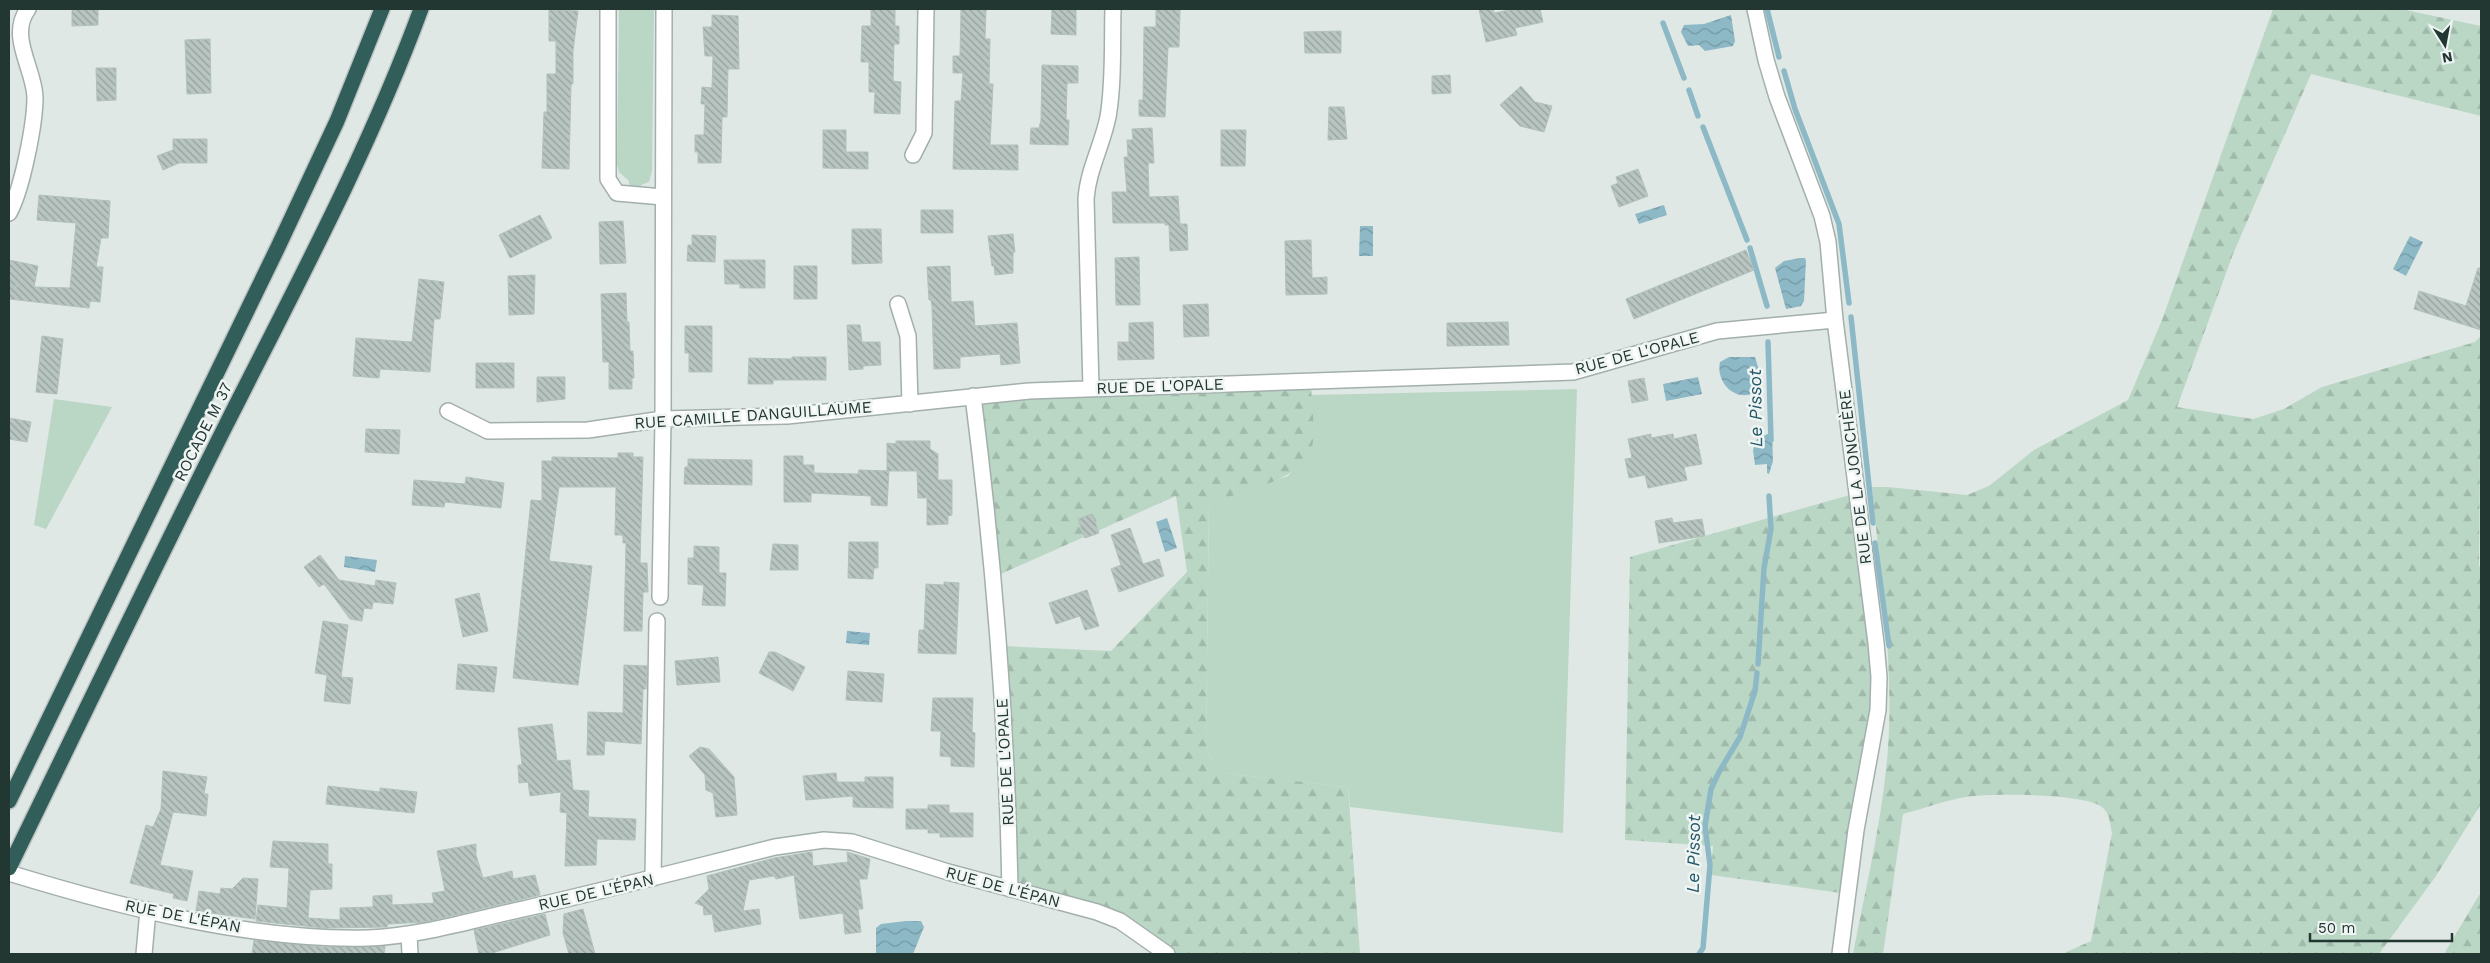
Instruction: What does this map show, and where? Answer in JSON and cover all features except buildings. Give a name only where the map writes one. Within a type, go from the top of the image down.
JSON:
[{"type":"highway","name":"ROCADE M 37","points":[[9,802],[278,247],[337,121],[382,9]]},
{"type":"highway","name":"ROCADE M 37","points":[[9,868],[134,609],[322,234],[375,122],[421,9]]},
{"type":"street","points":[[9,214],[16,196],[26,156],[35,99],[34,79],[23,51],[14,36],[28,9]]},
{"type":"street","points":[[608,9],[608,178],[617,193],[663,196]]},
{"type":"street","points":[[660,597],[663,419],[664,9]]},
{"type":"street","points":[[913,155],[924,133],[926,9]]},
{"type":"street","points":[[1091,388],[1086,199],[1087,182],[1105,129],[1110,102],[1113,9]]},
{"type":"street","name":"RUE DE LA JONCHÈRE","points":[[1755,9],[1766,60],[1777,97],[1822,216],[1828,242],[1879,677],[1878,710],[1874,742],[1856,830],[1840,954]]},
{"type":"street","points":[[898,304],[908,336],[910,404]]},
{"type":"street","name":"RUE DE L'OPALE","points":[[1010,889],[1006,754],[999,646],[990,527],[973,396],[1091,388],[1573,372],[1717,331],[1836,320]]},
{"type":"street","name":"RUE CAMILLE DANGUILLAUME","points":[[448,411],[488,431],[588,430],[663,419],[787,416],[973,396]]},
{"type":"street","points":[[653,878],[658,621]]},
{"type":"street","name":"RUE DE L'ÉPAN","points":[[9,872],[73,892],[148,910],[270,932],[368,938],[461,926],[775,847],[801,842],[837,840],[869,846],[1010,889],[1097,912],[1120,922],[1167,954]]},
{"type":"street","points":[[144,954],[148,910]]},
{"type":"street","points":[[408,934],[410,954]]},
{"type":"green space","points":[[619,9],[654,9],[652,171],[649,182],[641,185],[641,189],[629,186],[629,181],[619,172],[617,164]]},
{"type":"green space","points":[[2273,9],[2401,9],[2481,26],[2481,116],[2311,74],[2233,254],[2177,407],[2253,419],[2284,409],[2322,387],[2475,342],[2481,336],[2479,566],[2481,568],[2481,804],[2436,876],[2379,954],[2062,954],[2091,941],[2112,833],[2105,810],[2094,803],[2062,797],[2002,795],[1956,799],[1903,814],[1883,954],[1853,954],[1874,852],[1888,748],[1888,651],[1872,487],[1967,495],[1989,486],[2034,450],[2128,400],[2162,320]]},
{"type":"green space","points":[[1311,382],[1313,441],[1312,448],[1306,459],[1296,469],[1268,484],[1209,503],[1206,745],[1212,760],[1222,773],[1348,787],[1360,954],[1159,954],[1140,934],[1010,889],[999,646],[1111,651],[1187,572],[1176,496],[994,577],[973,396]]},
{"type":"green space","points":[[1577,389],[1563,833],[1350,807],[1348,787],[1221,773],[1212,760],[1206,745],[1209,502],[1288,476],[1312,447],[1311,395]]},
{"type":"green space","points":[[54,399],[112,407],[46,529],[34,525]]},
{"type":"green space","points":[[1857,493],[1876,643],[1874,742],[1848,894],[1711,875],[1713,846],[1625,840],[1630,557]]},
{"type":"green space","points":[[2481,892],[2481,954],[2444,954]]},
{"type":"water","points":[[1731,15],[1735,41],[1733,46],[1705,51],[1699,45],[1688,46],[1681,32],[1684,25],[1704,24]]},
{"type":"water","points":[[1664,205],[1667,215],[1639,224],[1635,214]]},
{"type":"water","points":[[1360,226],[1373,226],[1373,256],[1359,256]]},
{"type":"water","points":[[2410,236],[2423,242],[2406,276],[2393,269]]},
{"type":"water","points":[[1805,258],[1806,261],[1804,301],[1801,306],[1786,309],[1775,268],[1784,261]]},
{"type":"water","points":[[1729,357],[1755,357],[1762,380],[1760,389],[1752,394],[1745,395],[1731,391],[1725,385],[1719,370],[1720,362]]},
{"type":"water","points":[[1698,377],[1702,394],[1666,401],[1663,384]]},
{"type":"water","points":[[1772,432],[1773,461],[1769,474],[1767,473],[1767,464],[1755,465],[1753,450],[1757,439]]},
{"type":"water","points":[[1167,518],[1177,548],[1165,552],[1156,522]]},
{"type":"water","points":[[345,556],[377,560],[375,572],[344,567]]},
{"type":"water","points":[[847,631],[870,633],[869,645],[846,643]]},
{"type":"water","points":[[921,921],[924,927],[913,954],[876,954],[876,928],[881,924]]},
{"type":"waterway","points":[[1767,9],[1779,57]]},
{"type":"waterway","name":"Le Pissot","points":[[1663,23],[1684,78]]},
{"type":"waterway","points":[[1784,71],[1795,109],[1839,224],[1849,303]]},
{"type":"waterway","name":"Le Pissot","points":[[1689,90],[1698,116]]},
{"type":"waterway","name":"Le Pissot","points":[[1703,127],[1747,240]]},
{"type":"waterway","name":"Le Pissot","points":[[1750,248],[1767,306]]},
{"type":"waterway","points":[[1851,317],[1873,523]]},
{"type":"waterway","name":"Le Pissot","points":[[1768,342],[1771,440]]},
{"type":"waterway","name":"Le Pissot","points":[[1758,664],[1764,568],[1771,529],[1769,496]]},
{"type":"waterway","points":[[1875,543],[1889,646]]},
{"type":"waterway","name":"Le Pissot","points":[[1699,954],[1703,948],[1710,865],[1705,826],[1711,789],[1740,737],[1755,691],[1757,673]]}]
